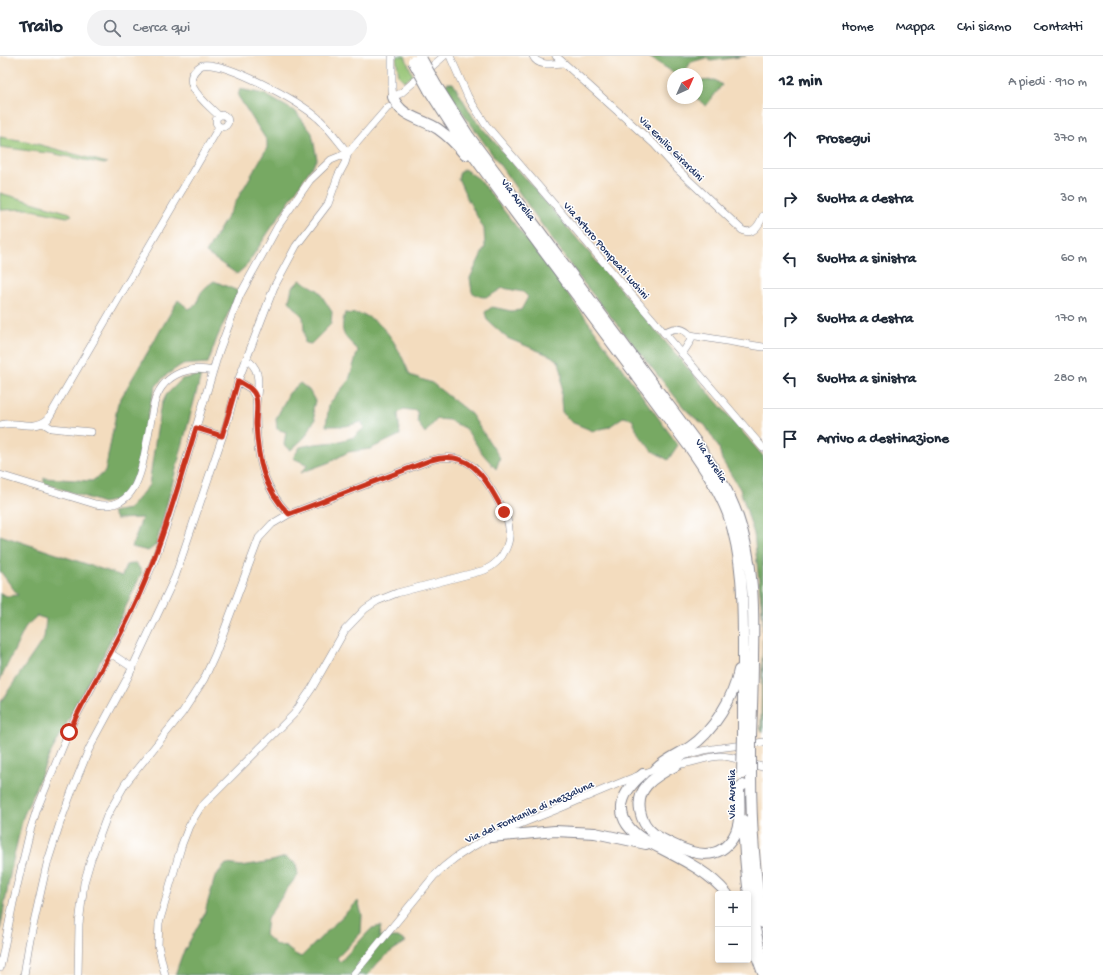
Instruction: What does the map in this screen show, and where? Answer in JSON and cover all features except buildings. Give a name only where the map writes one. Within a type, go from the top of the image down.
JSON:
[{"type":"highway","name":"Via Aurelia","points":[[415,58],[433,88],[457,134],[690,448],[716,489],[727,513],[737,547],[742,578],[747,735]]},
{"type":"highway","name":"Via Aurelia","points":[[433,88],[697,443],[725,488],[738,516],[749,558],[754,610],[743,821],[749,896],[763,960]]},
{"type":"highway","points":[[393,97],[396,104],[404,112],[438,129],[456,144],[504,204],[537,242]]},
{"type":"highway","points":[[656,769],[663,762],[690,747],[701,738],[715,721],[728,700],[736,683],[739,672],[741,635],[743,627]]},
{"type":"highway","points":[[673,765],[656,777],[647,786],[641,795],[639,808],[644,823],[653,834],[691,853],[704,854],[716,852],[727,845],[733,838],[737,831],[739,822],[739,788],[745,777]]},
{"type":"highway","points":[[643,774],[627,791],[623,800],[622,813],[631,830],[656,846],[705,873],[724,891]]},
{"type":"highway","name":"Via Aurelia","points":[[745,777],[763,923]]},
{"type":"highway","points":[[491,837],[555,831],[595,833],[656,846]]},
{"type":"highway","points":[[751,940],[763,973]]},
{"type":"street","points":[[392,56],[393,97],[402,93],[444,56]]},
{"type":"street","name":"Via Arturo Pompeati Luchini","points":[[450,56],[468,97],[486,125],[763,448]]},
{"type":"street","points":[[533,56],[541,63],[563,63]]},
{"type":"street","name":"Via Emilio Girardini","points":[[556,56],[652,142],[677,169],[742,230],[746,232],[752,231],[758,226],[763,216]]},
{"type":"street","points":[[218,126],[224,127],[227,124],[228,121],[225,116],[219,116],[192,87],[191,80],[194,72],[202,65],[218,65],[261,84],[296,102],[319,119],[330,130],[348,153]]},
{"type":"street","points":[[24,975],[29,944],[47,864],[64,811],[89,749],[133,668],[175,577],[222,436],[238,381],[263,314],[281,273],[300,240],[328,204],[348,153],[388,107]]},
{"type":"street","points":[[0,426],[12,423],[34,426],[43,423],[48,419],[218,126],[216,121],[219,116]]},
{"type":"street","points":[[0,968],[13,903],[30,831],[37,809],[72,724],[128,620],[159,548],[213,371],[240,296],[278,226],[316,173],[331,160],[348,153]]},
{"type":"street","points":[[664,333],[676,328],[683,330],[690,335],[763,347]]},
{"type":"street","points":[[682,354],[690,343],[690,335]]},
{"type":"street","points":[[246,359],[254,366],[257,372],[257,433],[261,467],[273,494],[289,514]]},
{"type":"street","points":[[0,475],[95,504],[107,506],[120,501],[132,492],[139,480],[154,404],[161,387],[170,378],[186,370],[213,371]]},
{"type":"street","points":[[238,381],[251,389],[256,398]]},
{"type":"street","points":[[43,423],[51,428],[91,432]]},
{"type":"street","points":[[196,428],[222,436]]},
{"type":"street","points":[[78,975],[79,924],[84,883],[107,816],[125,784],[178,718],[202,683],[215,655],[259,538],[272,524],[289,514],[431,460],[453,458],[462,460],[473,466],[486,480],[506,516],[509,537],[502,557],[488,569],[397,593],[377,601],[362,612],[345,630],[312,688],[294,714],[200,808],[190,822],[184,837],[158,927],[158,945],[165,975]]},
{"type":"street","points":[[110,653],[133,668]]},
{"type":"street","name":"Via del Fontanile di Mezzaluna","points":[[673,765],[675,760],[714,748],[763,742]]},
{"type":"street","name":"Via del Fontanile di Mezzaluna","points":[[353,975],[438,873],[464,851],[491,837],[656,769],[703,758],[725,756],[763,767]]},
{"type":"green space","points":[[396,56],[405,56],[413,76],[404,81],[399,76]]},
{"type":"green space","points":[[647,56],[746,56],[711,61],[706,58],[691,62],[687,68],[667,68]]},
{"type":"green space","points":[[715,80],[722,85],[706,106],[703,104],[703,81]]},
{"type":"green space","points":[[447,83],[453,83],[473,117],[763,456],[763,620],[754,534],[740,489],[722,460],[719,448],[705,425],[685,409],[578,276],[449,93],[445,86]]},
{"type":"green space","points":[[240,89],[264,94],[296,112],[312,133],[317,159],[246,266],[237,274],[206,253],[267,148],[267,141],[238,96]]},
{"type":"green space","points":[[0,137],[26,141],[107,163],[104,164],[50,153],[0,147]]},
{"type":"green space","points":[[464,169],[479,179],[552,272],[678,445],[668,460],[651,450],[638,433],[632,419],[623,417],[609,427],[593,431],[571,422],[562,412],[562,373],[559,362],[551,356],[507,338],[487,320],[485,312],[492,307],[511,311],[521,310],[528,297],[523,292],[503,288],[485,297],[481,297],[472,292],[470,278],[485,247],[484,229],[458,178],[460,172]]},
{"type":"green space","points":[[0,193],[70,213],[72,215],[67,217],[28,209],[0,210]]},
{"type":"green space","points":[[300,280],[318,290],[332,312],[331,324],[311,344],[305,343],[303,317],[289,301],[292,288]]},
{"type":"green space","points":[[214,281],[238,291],[217,338],[208,363],[181,365],[165,376],[156,386],[151,401],[137,474],[127,493],[116,500],[103,503],[44,483],[44,478],[92,481],[105,472],[118,403],[178,300],[189,309],[197,304],[202,291]]},
{"type":"green space","points":[[345,313],[364,315],[380,325],[393,340],[410,375],[432,383],[471,414],[500,458],[496,469],[482,453],[466,429],[449,420],[437,419],[425,433],[418,423],[417,411],[403,409],[398,414],[400,435],[370,449],[348,452],[330,462],[300,473],[308,465],[293,458],[300,447],[336,442],[354,437],[364,428],[362,422],[346,426],[326,426],[329,404],[349,380],[358,350],[344,334],[343,320]]},
{"type":"green space","points":[[201,375],[156,545],[148,551],[132,547],[142,518],[116,519],[112,512],[129,509],[149,485],[160,409],[166,395],[182,379]]},
{"type":"green space","points":[[300,383],[309,390],[315,401],[313,409],[315,419],[305,437],[291,450],[284,445],[286,432],[277,429],[276,419],[289,393]]},
{"type":"green space","points":[[0,535],[122,576],[126,565],[136,563],[142,572],[102,658],[49,756],[23,817],[11,869],[0,931],[0,703],[44,638],[46,619],[37,616],[26,626],[0,680],[0,593],[7,596],[18,595],[0,571]]},
{"type":"green space","points":[[763,620],[763,732],[761,730]]},
{"type":"green space","points":[[286,857],[296,864],[298,875],[267,919],[265,935],[276,945],[286,947],[301,957],[358,901],[362,915],[361,933],[337,958],[340,962],[372,928],[381,926],[379,937],[398,937],[406,942],[385,956],[368,975],[175,975],[182,955],[204,915],[215,877],[226,864],[242,866]]},
{"type":"route","points":[[69,732],[84,700],[128,620],[159,548],[196,428],[222,436],[238,381],[249,387],[256,398],[258,452],[261,467],[273,494],[289,514],[431,460],[447,457],[468,462],[478,470],[486,480],[504,512]]}]
